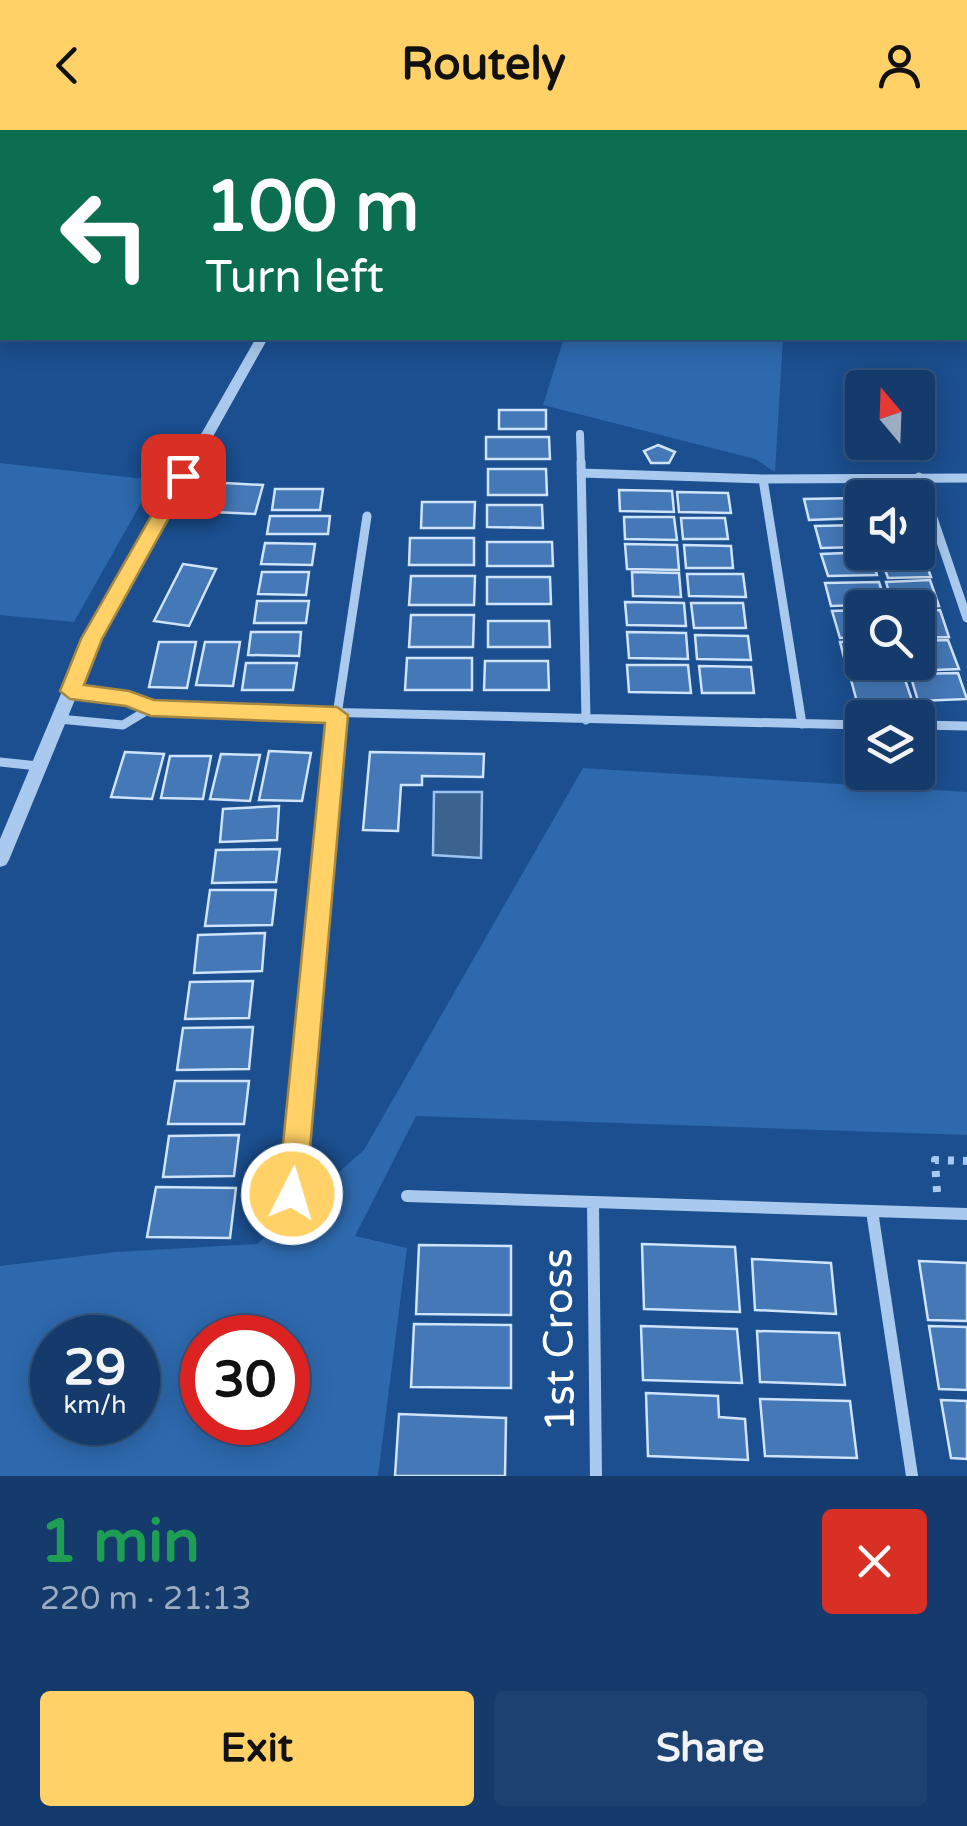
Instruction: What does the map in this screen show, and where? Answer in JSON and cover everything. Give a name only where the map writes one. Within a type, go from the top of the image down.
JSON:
[{"type":"street","points":[[0,860],[92,639],[261,340]]},
{"type":"street","points":[[580,434],[586,720]]},
{"type":"street","points":[[581,473],[762,479],[967,478]]},
{"type":"street","points":[[920,478],[967,618]]},
{"type":"street","points":[[762,479],[802,724]]},
{"type":"street","points":[[292,1194],[337,715],[367,516]]},
{"type":"street","points":[[70,691],[129,698],[151,708],[845,724]]},
{"type":"street","points":[[60,720],[124,725],[151,708]]},
{"type":"street","points":[[935,725],[967,726]]},
{"type":"street","points":[[0,762],[38,766]]},
{"type":"street","points":[[407,1196],[967,1214]]},
{"type":"street","name":"1st Cross","points":[[593,1202],[596,1476]]},
{"type":"street","points":[[872,1211],[912,1476]]},
{"type":"path","points":[[938,1213],[935,1160],[967,1161]]},
{"type":"shaded area","points":[[563,340],[783,340],[775,472],[755,459],[543,405]]},
{"type":"shaded area","points":[[0,463],[154,480],[74,622],[0,615]]},
{"type":"shaded area","points":[[583,768],[845,784],[845,790],[967,792],[967,1135],[416,1116],[355,1236],[407,1248],[378,1476],[0,1476],[0,1266],[116,1252],[257,1244],[364,1150]]},
{"type":"shaded area","points":[[434,792],[482,792],[481,858],[433,855]]},
{"type":"building","points":[[499,410],[546,410],[546,429],[499,429]]},
{"type":"building","points":[[486,437],[549,437],[550,459],[486,459]]},
{"type":"building","points":[[658,445],[675,452],[669,463],[651,463],[644,451]]},
{"type":"building","points":[[488,469],[546,469],[547,495],[488,495]]},
{"type":"building","points":[[225,483],[263,485],[255,514],[215,512]]},
{"type":"building","points":[[275,489],[323,489],[320,510],[272,510]]},
{"type":"building","points":[[619,490],[672,491],[674,512],[620,511]]},
{"type":"building","points":[[677,492],[728,493],[731,513],[679,512]]},
{"type":"building","points":[[845,498],[845,519],[809,520],[804,499]]},
{"type":"building","points":[[422,502],[475,502],[474,528],[421,528]]},
{"type":"building","points":[[487,505],[542,505],[543,528],[487,527]]},
{"type":"building","points":[[270,516],[330,516],[328,534],[267,534]]},
{"type":"building","points":[[624,517],[674,517],[677,540],[625,539]]},
{"type":"building","points":[[681,518],[725,518],[728,539],[683,539]]},
{"type":"building","points":[[845,525],[845,547],[821,548],[815,526]]},
{"type":"building","points":[[410,538],[474,538],[474,565],[409,565]]},
{"type":"building","points":[[487,542],[552,542],[553,566],[487,566]]},
{"type":"building","points":[[265,543],[315,544],[312,565],[261,564]]},
{"type":"building","points":[[625,544],[677,545],[679,570],[627,569]]},
{"type":"building","points":[[684,545],[731,546],[733,568],[686,568]]},
{"type":"building","points":[[845,553],[845,570],[875,570],[877,575],[828,576],[821,554]]},
{"type":"building","points":[[183,564],[216,569],[189,626],[154,621]]},
{"type":"building","points":[[885,570],[928,570],[931,577],[888,578]]},
{"type":"building","points":[[262,572],[309,572],[306,595],[258,594]]},
{"type":"building","points":[[632,572],[679,573],[681,597],[633,596]]},
{"type":"building","points":[[687,574],[743,574],[746,597],[689,596]]},
{"type":"building","points":[[411,576],[475,576],[474,605],[409,605]]},
{"type":"building","points":[[487,577],[550,577],[551,604],[487,604]]},
{"type":"building","points":[[930,580],[933,590],[888,590],[886,582]]},
{"type":"building","points":[[879,582],[882,590],[845,590],[845,605],[831,606],[825,583]]},
{"type":"building","points":[[257,601],[309,601],[306,623],[254,623]]},
{"type":"building","points":[[625,602],[684,603],[686,626],[627,625]]},
{"type":"building","points":[[691,603],[743,603],[746,628],[694,628]]},
{"type":"building","points":[[935,610],[940,610],[949,637],[935,637]]},
{"type":"building","points":[[832,611],[845,611],[845,638],[840,638]]},
{"type":"building","points":[[411,615],[474,615],[473,647],[409,647]]},
{"type":"building","points":[[488,621],[549,621],[550,647],[488,647]]},
{"type":"building","points":[[251,632],[301,632],[299,656],[248,655]]},
{"type":"building","points":[[627,632],[686,633],[688,659],[629,658]]},
{"type":"building","points":[[695,635],[748,636],[751,660],[697,659]]},
{"type":"building","points":[[935,640],[948,640],[959,669],[935,670]]},
{"type":"building","points":[[159,642],[196,642],[187,688],[149,687]]},
{"type":"building","points":[[205,642],[240,642],[233,686],[196,685]]},
{"type":"building","points":[[407,658],[472,658],[472,690],[405,690]]},
{"type":"building","points":[[485,661],[548,661],[549,690],[484,690]]},
{"type":"building","points":[[246,663],[297,663],[293,690],[242,690]]},
{"type":"building","points":[[627,665],[688,665],[691,693],[629,692]]},
{"type":"building","points":[[699,666],[751,667],[754,693],[702,693]]},
{"type":"building","points":[[935,673],[958,673],[967,699],[918,700],[912,680],[935,680]]},
{"type":"building","points":[[851,680],[905,680],[912,700],[856,700]]},
{"type":"building","points":[[269,751],[311,753],[302,801],[259,800]]},
{"type":"building","points":[[125,752],[164,754],[152,799],[111,797]]},
{"type":"building","points":[[370,752],[484,754],[483,777],[422,776],[422,785],[401,785],[398,831],[363,830]]},
{"type":"building","points":[[221,754],[260,755],[250,801],[210,799]]},
{"type":"building","points":[[170,756],[211,756],[203,799],[161,798]]},
{"type":"building","points":[[279,806],[277,840],[220,842],[223,809]]},
{"type":"building","points":[[280,849],[276,882],[212,883],[216,850]]},
{"type":"building","points":[[210,890],[276,890],[272,925],[205,926]]},
{"type":"building","points":[[265,933],[262,971],[194,973],[198,935]]},
{"type":"building","points":[[253,981],[249,1018],[185,1019],[190,982]]},
{"type":"building","points":[[253,1027],[249,1069],[177,1070],[183,1028]]},
{"type":"building","points":[[175,1081],[249,1081],[244,1124],[168,1124]]},
{"type":"building","points":[[239,1135],[234,1176],[163,1177],[169,1136]]},
{"type":"building","points":[[156,1187],[236,1188],[230,1238],[147,1237]]},
{"type":"building","points":[[642,1244],[735,1247],[740,1312],[644,1309]]},
{"type":"building","points":[[419,1245],[511,1246],[511,1315],[416,1314]]},
{"type":"building","points":[[752,1259],[831,1263],[836,1314],[755,1310]]},
{"type":"building","points":[[919,1261],[967,1263],[967,1321],[928,1320]]},
{"type":"building","points":[[414,1324],[511,1325],[511,1388],[411,1387]]},
{"type":"building","points":[[641,1326],[737,1329],[742,1383],[643,1380]]},
{"type":"building","points":[[929,1326],[967,1327],[967,1390],[939,1389]]},
{"type":"building","points":[[757,1331],[839,1333],[845,1385],[760,1382]]},
{"type":"building","points":[[646,1393],[718,1396],[719,1417],[745,1419],[748,1460],[648,1456]]},
{"type":"building","points":[[760,1399],[850,1401],[857,1458],[765,1456]]},
{"type":"building","points":[[941,1400],[967,1401],[967,1459],[951,1458]]},
{"type":"building","points":[[399,1414],[506,1418],[505,1476],[395,1476]]},
{"type":"route","points":[[183,476],[92,639],[70,691],[129,698],[151,708],[337,715],[292,1194]]}]
